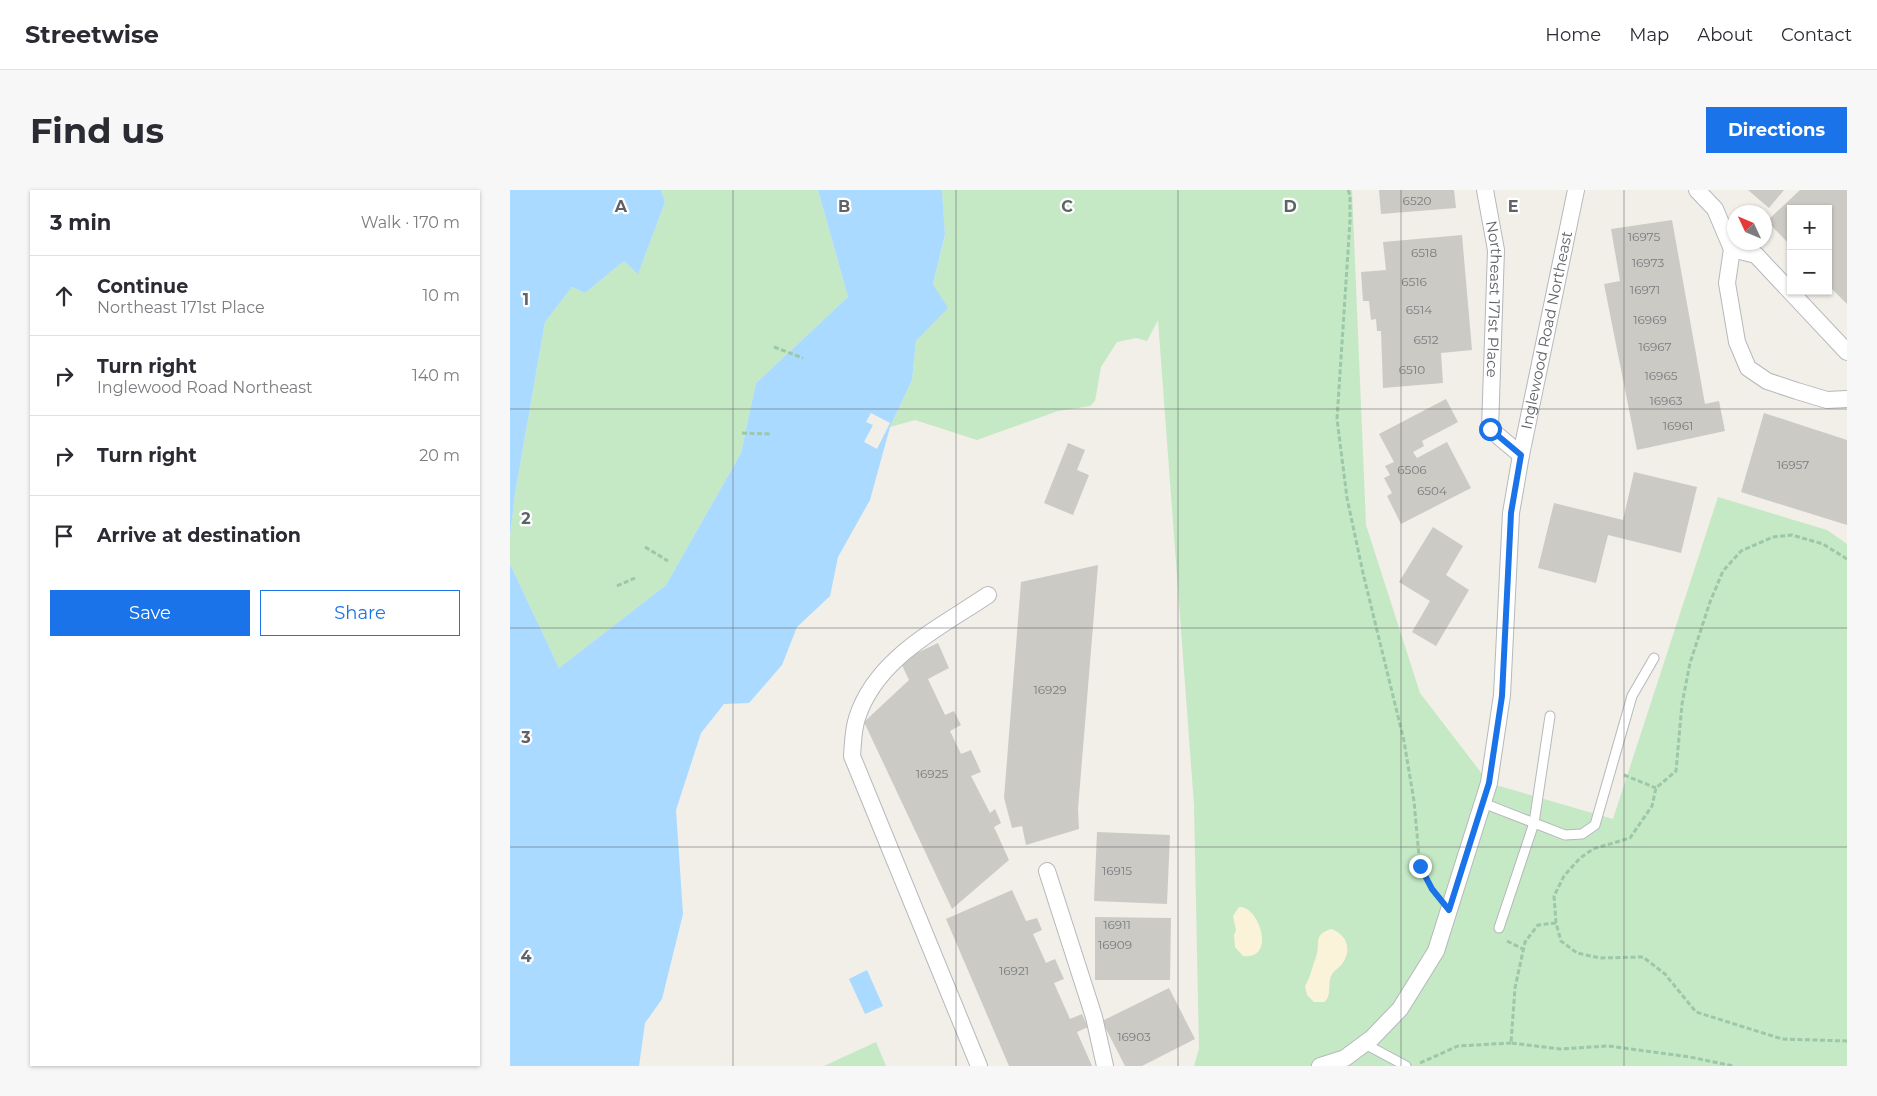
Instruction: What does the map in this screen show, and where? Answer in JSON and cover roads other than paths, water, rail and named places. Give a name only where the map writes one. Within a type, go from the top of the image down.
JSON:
[{"type":"street","name":"Northeast 171st Place","points":[[1485,190],[1496,250],[1490,429],[1521,455]]},
{"type":"street","name":"Inglewood Road Northeast","points":[[1326,1065],[1345,1058],[1365,1044],[1400,1009],[1436,952],[1489,783],[1502,696],[1511,513],[1521,455],[1576,190]]},
{"type":"street","points":[[1697,190],[1715,209],[1727,237]]},
{"type":"street","points":[[1732,250],[1727,283],[1737,342],[1748,368],[1767,381],[1797,391],[1827,400],[1847,399]]},
{"type":"street","points":[[1736,250],[1756,255],[1847,352]]},
{"type":"street","points":[[979,1066],[852,756],[857,719],[873,684],[898,656],[988,595]]},
{"type":"street","points":[[1047,871],[1094,1017],[1105,1066]]},
{"type":"lane","points":[[1483,803],[1565,835],[1582,834],[1595,825],[1632,696],[1654,658]]},
{"type":"lane","points":[[1499,928],[1534,823],[1550,716]]},
{"type":"lane","points":[[1365,1044],[1406,1066]]},
{"type":"water","points":[[510,190],[661,190],[665,202],[638,274],[624,261],[585,293],[572,287],[545,322],[515,494],[510,537]]},
{"type":"water","points":[[818,190],[942,190],[945,235],[933,284],[948,308],[916,341],[912,380],[890,427],[870,500],[838,557],[830,596],[797,627],[782,665],[749,703],[724,704],[701,733],[676,810],[683,914],[662,999],[645,1023],[639,1066],[510,1066],[510,564],[559,668],[666,585],[741,453],[756,383],[848,297]]},
{"type":"water","points":[[867,970],[883,1006],[865,1014],[849,979]]}]
